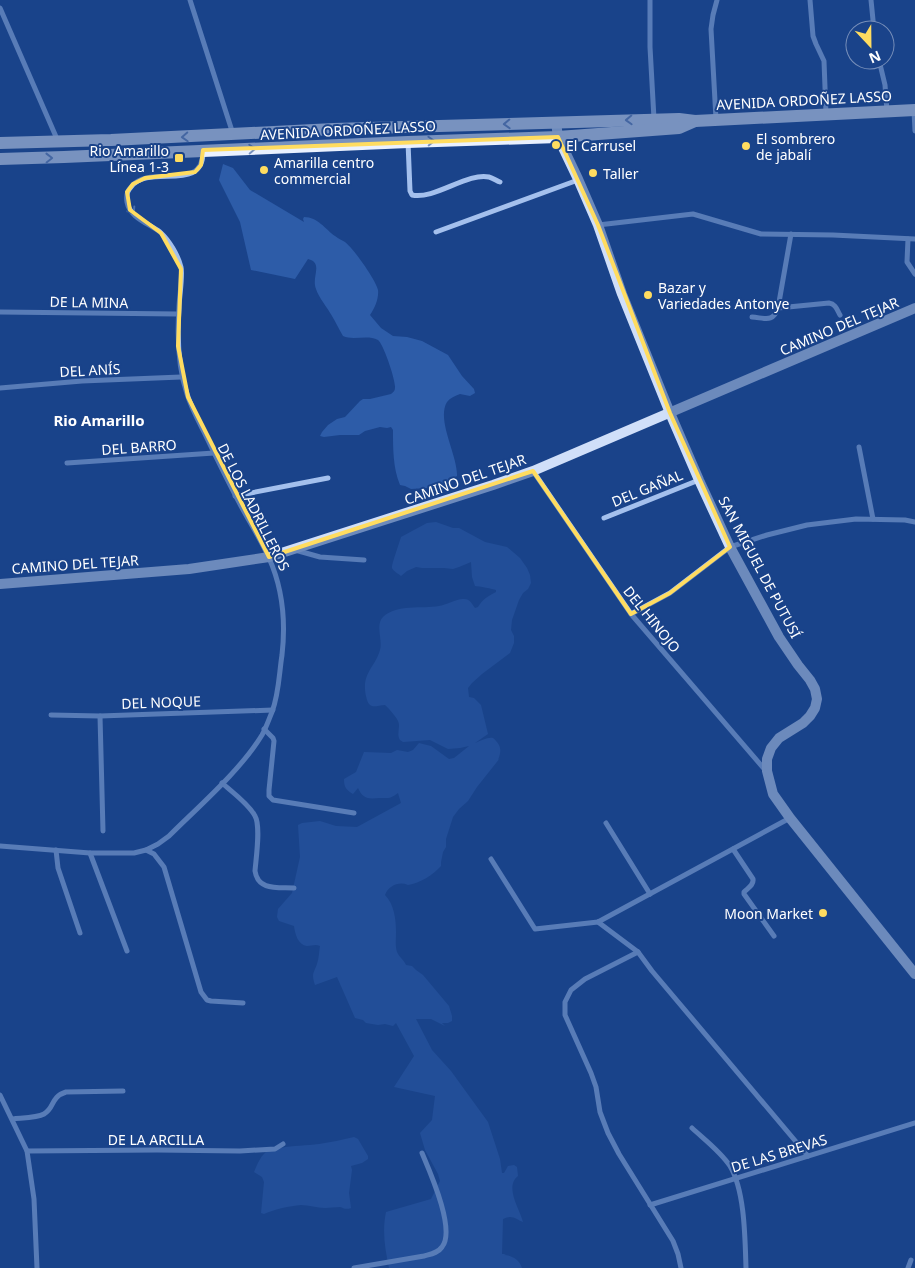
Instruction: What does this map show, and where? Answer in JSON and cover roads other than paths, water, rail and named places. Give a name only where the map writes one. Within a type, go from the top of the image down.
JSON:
[{"type":"main road","name":"AVENIDA ORDOÑEZ LASSO","points":[[0,159],[64,158],[203,150],[558,137],[654,124],[679,118],[695,121],[915,110]]},
{"type":"main road","name":"AVENIDA ORDOÑEZ LASSO","points":[[0,143],[556,122],[654,124]]},
{"type":"street","points":[[190,0],[233,134]]},
{"type":"street","points":[[650,0],[650,47],[654,124]]},
{"type":"street","points":[[716,119],[711,29],[717,0]]},
{"type":"street","points":[[810,0],[813,36],[824,62],[826,115]]},
{"type":"street","points":[[871,0],[873,20]]},
{"type":"street","points":[[0,8],[58,142]]},
{"type":"street","points":[[881,70],[885,85],[887,112]]},
{"type":"street","points":[[915,110],[915,131]]},
{"type":"street","name":"SAN MIGUEL DE PUTUSÍ","points":[[556,122],[558,137],[598,225],[622,294],[699,480],[730,546],[779,636],[815,689],[817,698],[815,708],[803,723],[779,738],[771,748],[767,759],[766,771]]},
{"type":"street","points":[[408,142],[410,192],[412,196],[427,195],[481,177],[490,177],[500,182]]},
{"type":"street","name":"DE LOS LADRILLEROS","points":[[0,846],[90,852],[134,853],[146,850],[169,836],[243,760],[262,734],[273,710],[283,644],[284,611],[278,581],[268,557],[214,452],[188,397],[181,377],[178,346],[178,314],[181,269],[174,250],[161,233],[137,218],[130,210],[127,201],[127,192],[133,184],[145,178],[187,175],[195,172],[201,166],[203,150]]},
{"type":"street","points":[[436,232],[578,180]]},
{"type":"street","points":[[598,225],[693,214],[762,234],[915,239]]},
{"type":"street","points":[[752,317],[774,318],[776,315],[791,234]]},
{"type":"street","points":[[908,239],[907,262],[915,274]]},
{"type":"street","points":[[778,308],[829,303],[835,306],[840,316]]},
{"type":"street","name":"CAMINO DEL TEJAR","points":[[0,584],[189,569],[268,557],[292,550],[533,471],[915,308]]},
{"type":"street","name":"DE LA MINA","points":[[0,312],[178,314]]},
{"type":"street","name":"DEL ANÍS","points":[[0,388],[82,381],[181,377]]},
{"type":"street","points":[[859,446],[873,519]]},
{"type":"street","name":"DEL BARRO","points":[[67,464],[214,452]]},
{"type":"street","name":"DEL HINOJO","points":[[533,471],[631,614],[766,771]]},
{"type":"street","points":[[236,496],[328,478]]},
{"type":"street","name":"DEL GAÑAL","points":[[604,518],[699,480]]},
{"type":"street","points":[[631,614],[670,593],[730,546],[807,525],[856,519],[915,522]]},
{"type":"street","points":[[292,550],[320,557],[364,560]]},
{"type":"street","name":"DEL NOQUE","points":[[51,715],[100,716],[273,710]]},
{"type":"street","points":[[100,716],[103,831]]},
{"type":"street","points":[[264,729],[274,741],[268,790],[269,796],[273,800],[354,813]]},
{"type":"street","points":[[766,771],[774,794],[790,818],[913,969]]},
{"type":"street","points":[[222,783],[250,808],[256,817],[258,825],[256,877],[260,883],[266,886],[294,888]]},
{"type":"street","points":[[491,859],[534,929],[598,922],[790,818]]},
{"type":"street","points":[[606,823],[650,894]]},
{"type":"street","points":[[733,849],[754,882],[744,894],[774,936]]},
{"type":"street","points":[[56,850],[58,868],[80,933]]},
{"type":"street","points":[[146,850],[154,854],[164,866],[201,992],[211,1002],[243,1003]]},
{"type":"street","points":[[90,852],[127,951]]},
{"type":"street","points":[[598,922],[638,952],[808,1156]]},
{"type":"street","points":[[638,952],[585,979],[571,990],[565,1002],[565,1015],[596,1087],[600,1112],[608,1133],[673,1241],[681,1268]]},
{"type":"street","points":[[12,1119],[45,1114],[56,1097],[66,1092],[123,1091]]},
{"type":"street","points":[[0,1095],[28,1151],[34,1199],[37,1268]]},
{"type":"street","name":"DE LAS BREVAS","points":[[650,1205],[915,1123]]},
{"type":"street","points":[[692,1128],[719,1153],[730,1166],[736,1178],[742,1206],[746,1268]]},
{"type":"street","name":"DE LA ARCILLA","points":[[28,1151],[240,1151],[275,1149],[283,1144]]},
{"type":"street","points":[[354,1268],[424,1256],[442,1248],[445,1242],[445,1222],[439,1196],[422,1153]]},
{"type":"street","points":[[908,1268],[911,1260]]},
{"type":"place","name":"El Carrusel","points":[[556,145]]},
{"type":"place","name":"El sombrero de jabalí","points":[[746,146]]},
{"type":"place","name":"Rio Amarillo Línea 1-3","points":[[179,158]]},
{"type":"place","name":"Amarilla centro commercial","points":[[264,170]]},
{"type":"place","name":"Taller","points":[[593,173]]},
{"type":"place","name":"Bazar y Variedades Antonye","points":[[648,295]]},
{"type":"place","name":"Moon Market","points":[[823,913]]},
{"type":"district","name":"Rio Amarillo","points":[[99,420]]}]
